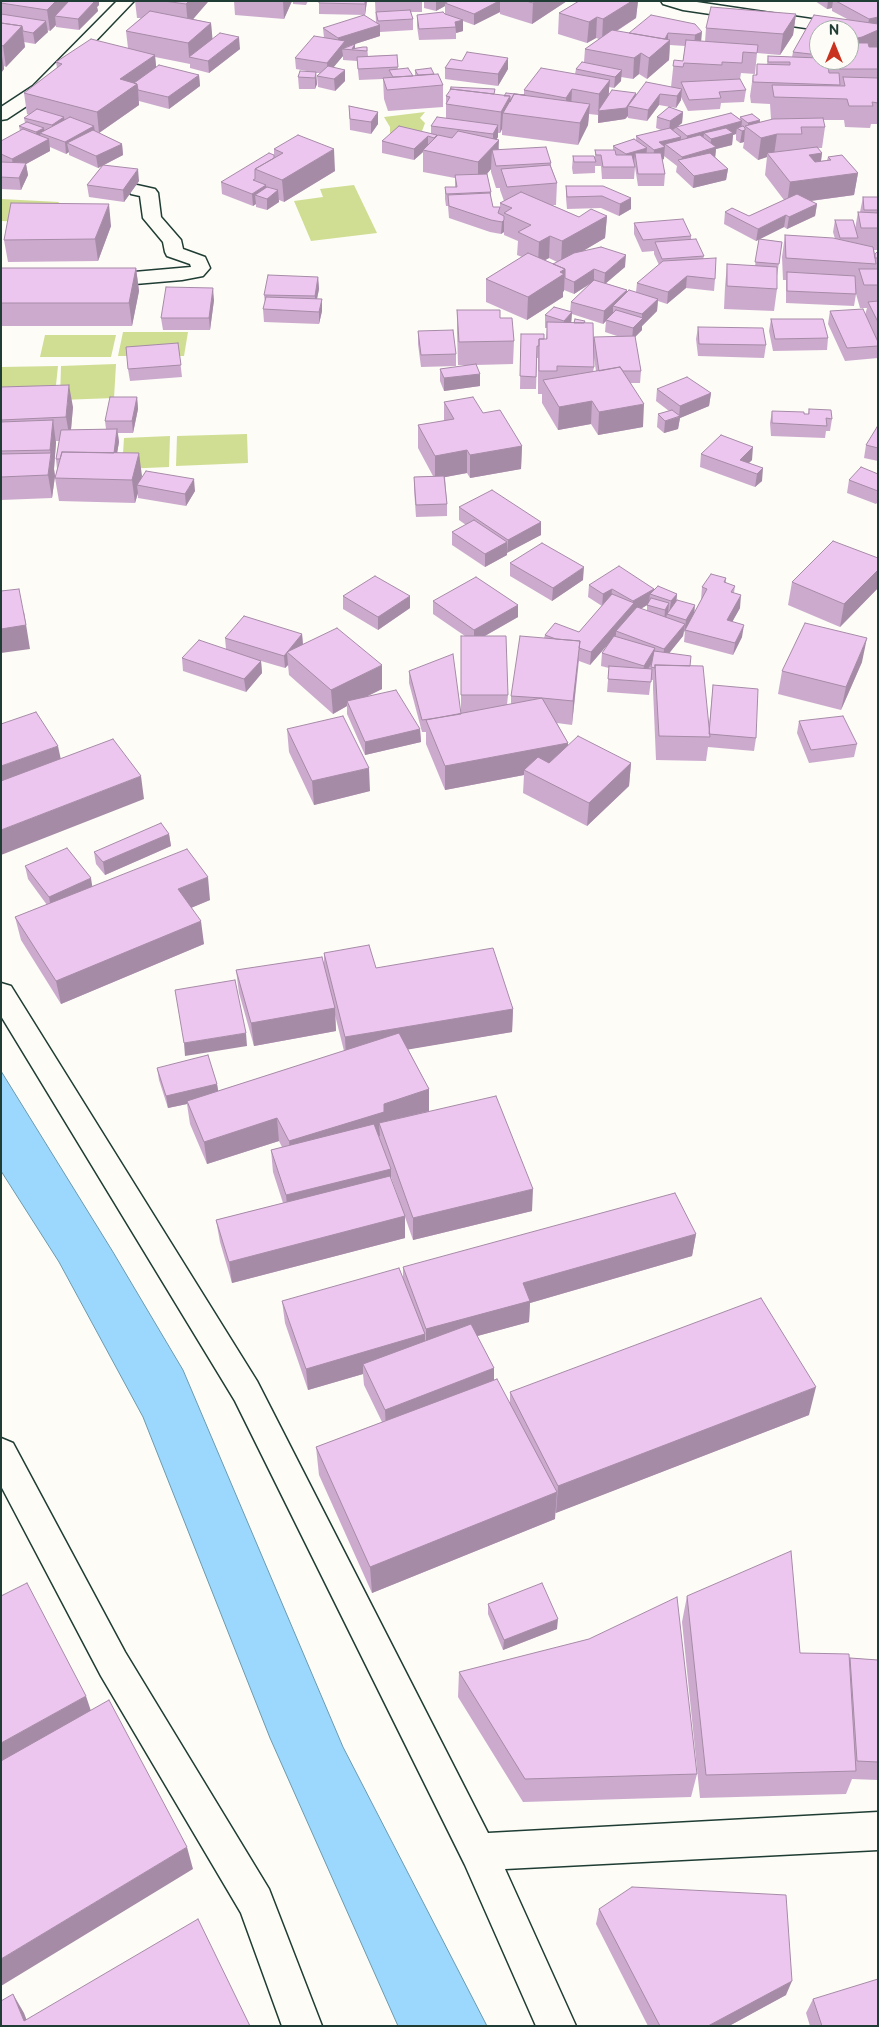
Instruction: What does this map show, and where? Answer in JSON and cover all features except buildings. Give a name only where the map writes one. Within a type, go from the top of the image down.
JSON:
[{"type":"street","points":[[1,115],[39,90],[126,1]]},
{"type":"street","points":[[669,1],[682,5],[845,29],[878,37]]},
{"type":"street","points":[[84,282],[182,274],[196,272],[201,268],[198,261],[174,252],[172,240],[168,238],[152,218],[149,193],[137,190]]},
{"type":"street","points":[[1,993],[246,1391],[478,1852],[556,2026]]},
{"type":"street","points":[[1,1453],[113,1664],[256,1902],[302,2026]]},
{"type":"street","points":[[478,1852],[878,1831]]},
{"type":"green space","points":[[425,112],[420,118],[425,123],[422,131],[411,138],[390,133],[390,127],[384,117]]},
{"type":"green space","points":[[354,185],[377,233],[311,241],[294,201],[323,197],[320,189]]},
{"type":"green space","points":[[1,199],[59,202],[50,223],[1,221]]},
{"type":"green space","points":[[123,332],[188,332],[184,356],[118,356]]},
{"type":"green space","points":[[45,335],[116,335],[111,357],[40,357]]},
{"type":"green space","points":[[116,364],[114,398],[60,400],[61,366]]},
{"type":"green space","points":[[58,366],[54,404],[1,405],[1,367]]},
{"type":"green space","points":[[247,434],[248,463],[176,466],[177,436]]},
{"type":"green space","points":[[170,436],[169,467],[122,469],[124,438]]},
{"type":"water","points":[[1,1071],[113,1252],[183,1370],[343,1747],[487,2026],[398,2026],[270,1738],[143,1417],[59,1262],[1,1171]]}]
